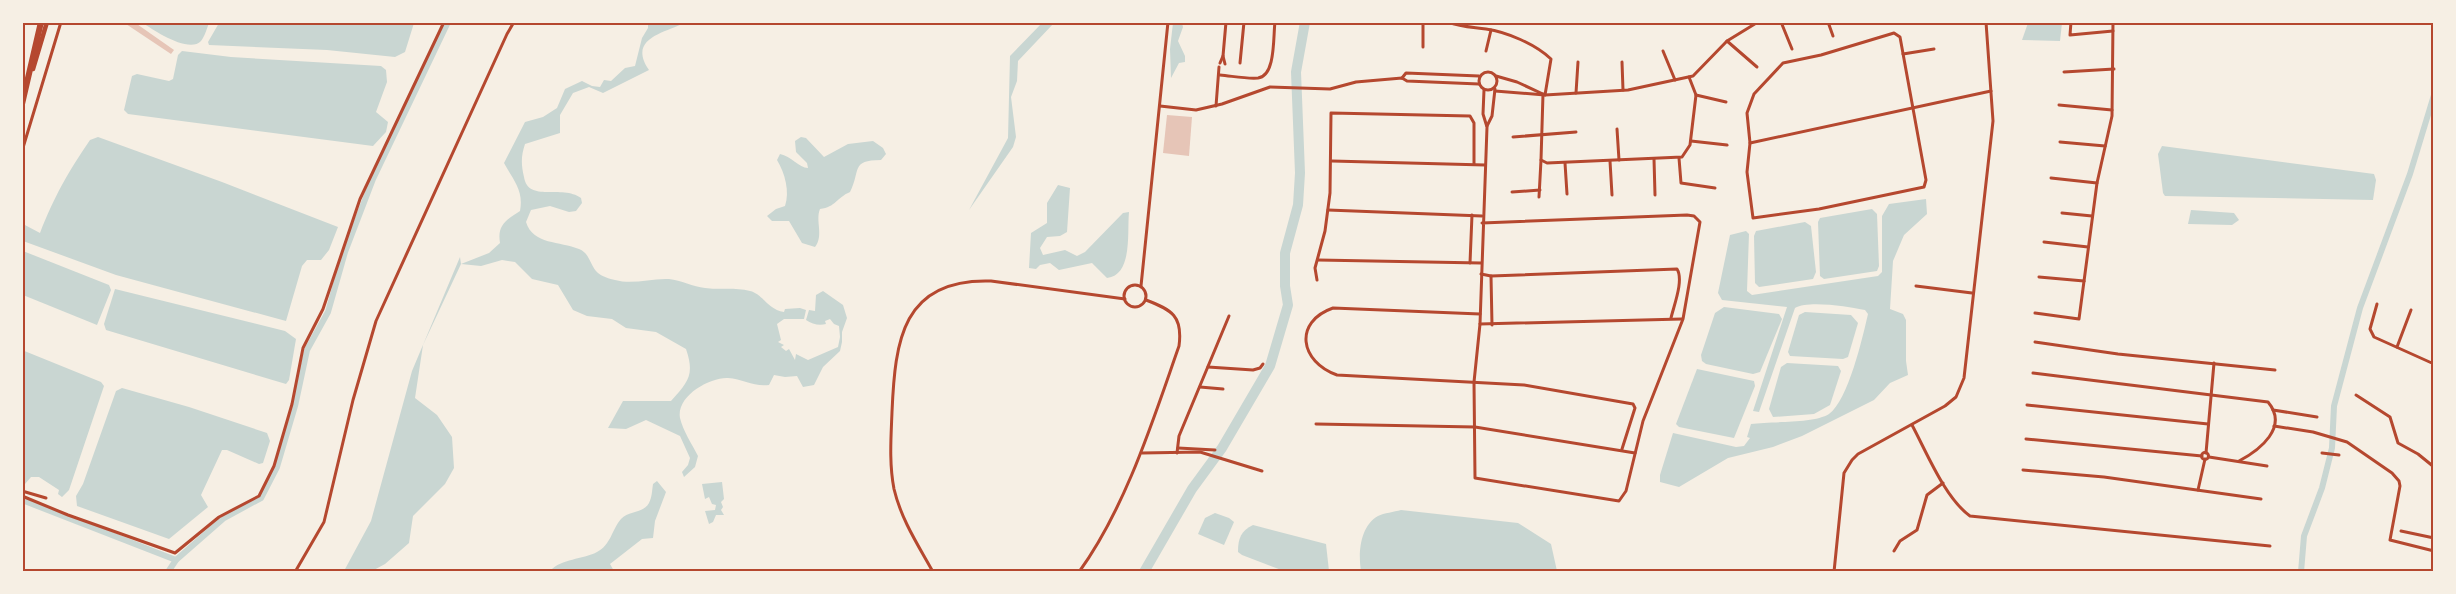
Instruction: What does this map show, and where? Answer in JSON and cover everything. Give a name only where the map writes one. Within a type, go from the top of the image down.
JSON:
[{"type":"highway","points":[[22,104],[41,22]]},
{"type":"main road","points":[[22,104],[47,22]]},
{"type":"street","points":[[22,151],[61,22]]},
{"type":"street","points":[[22,496],[175,553],[219,517],[259,496],[277,456],[292,404],[303,348],[323,309],[360,199],[444,22]]},
{"type":"street","points":[[295,572],[324,522],[353,400],[376,321],[514,22]]},
{"type":"street","points":[[1146,300],[1145,291],[1141,286],[1168,22]]},
{"type":"street","points":[[1216,106],[1226,22]]},
{"type":"street","points":[[1240,63],[1244,22]]},
{"type":"street","points":[[1220,69],[1258,78],[1266,75],[1270,67],[1275,22]]},
{"type":"street","points":[[1423,46],[1424,22]]},
{"type":"street","points":[[1448,22],[1464,28],[1491,30],[1531,44],[1551,59],[1544,94],[1539,197]]},
{"type":"street","points":[[1484,90],[1544,94],[1576,93],[1623,90],[1689,77],[1693,76],[1727,41],[1758,22]]},
{"type":"street","points":[[1781,22],[1792,49]]},
{"type":"street","points":[[1828,22],[1833,36]]},
{"type":"street","points":[[1834,572],[1843,481],[1847,466],[1858,454],[1945,406],[1956,397],[1964,378],[1993,121],[1986,22]]},
{"type":"street","points":[[2071,22],[2070,36],[2114,31]]},
{"type":"street","points":[[2035,313],[2079,319],[2097,183],[2112,110],[2113,23]]},
{"type":"street","points":[[1486,51],[1491,30]]},
{"type":"street","points":[[1894,33],[1900,37],[1903,54],[1926,180],[1922,189],[1755,219],[1752,216],[1747,172],[1750,143],[1747,113],[1751,99],[1783,63],[1821,55],[1894,33]]},
{"type":"street","points":[[1727,41],[1757,67]]},
{"type":"street","points":[[1903,54],[1934,49]]},
{"type":"street","points":[[1663,51],[1675,80]]},
{"type":"street","points":[[1220,69],[1225,66],[1223,56]]},
{"type":"street","points":[[1576,93],[1578,62]]},
{"type":"street","points":[[1622,62],[1623,90]]},
{"type":"street","points":[[2064,72],[2114,69]]},
{"type":"street","points":[[1401,78],[1407,73],[1479,76],[1486,72],[1544,94]]},
{"type":"street","points":[[1479,76],[1479,84],[1484,90],[1483,114],[1486,128],[1482,216],[1480,324],[1474,382],[1475,478],[1619,501],[1625,495],[1643,421],[1683,319],[1700,226],[1698,219],[1687,214],[1482,223]]},
{"type":"street","points":[[1486,128],[1492,116],[1496,76]]},
{"type":"street","points":[[1541,160],[1546,164],[1679,158],[1687,153],[1691,141],[1696,95],[1689,77]]},
{"type":"street","points":[[1160,106],[1196,110],[1216,106],[1258,90],[1281,86],[1330,89],[1356,82],[1401,78],[1407,81],[1479,84]]},
{"type":"street","points":[[1750,143],[1992,91]]},
{"type":"street","points":[[1696,95],[1726,102]]},
{"type":"street","points":[[2059,105],[2112,110]]},
{"type":"street","points":[[1317,280],[1315,268],[1328,210],[1332,161],[1329,115],[1334,111],[1470,116],[1474,123],[1474,164]]},
{"type":"street","points":[[1617,129],[1619,160]]},
{"type":"street","points":[[1513,137],[1576,132]]},
{"type":"street","points":[[1691,141],[1727,145]]},
{"type":"street","points":[[2060,141],[2105,146]]},
{"type":"street","points":[[1679,158],[1682,183],[1715,188]]},
{"type":"street","points":[[1654,159],[1655,195]]},
{"type":"street","points":[[1332,161],[1485,165]]},
{"type":"street","points":[[1610,161],[1612,195]]},
{"type":"street","points":[[1565,163],[1567,194]]},
{"type":"street","points":[[2051,178],[2097,183]]},
{"type":"street","points":[[1512,192],[1540,190]]},
{"type":"street","points":[[1328,210],[1482,216]]},
{"type":"street","points":[[2062,213],[2092,216]]},
{"type":"street","points":[[1470,263],[1472,215]]},
{"type":"street","points":[[2044,242],[2088,247]]},
{"type":"street","points":[[1318,260],[1481,263]]},
{"type":"street","points":[[1481,274],[1491,276],[1677,269],[1680,275],[1671,318]]},
{"type":"street","points":[[1491,276],[1492,326]]},
{"type":"street","points":[[2039,277],[2084,281]]},
{"type":"street","points":[[933,572],[904,519],[891,470],[893,385],[899,338],[906,323],[920,305],[931,296],[953,284],[971,280],[1125,299]]},
{"type":"street","points":[[1141,286],[1130,286],[1125,292],[1125,299],[1135,307],[1146,300]]},
{"type":"street","points":[[1916,286],[1972,293]]},
{"type":"street","points":[[1079,572],[1099,541],[1142,453],[1179,346],[1181,331],[1177,318],[1169,310],[1146,300]]},
{"type":"street","points":[[2377,304],[2370,329],[2371,334],[2433,364]]},
{"type":"street","points":[[1480,314],[1333,308],[1321,312],[1311,324],[1306,337],[1307,349],[1313,361],[1322,370],[1337,375],[1524,385],[1633,404],[1635,408],[1622,449]]},
{"type":"street","points":[[2397,347],[2411,310]]},
{"type":"street","points":[[1178,453],[1179,436],[1229,316]]},
{"type":"street","points":[[1480,324],[1492,326],[1683,319]]},
{"type":"street","points":[[2035,342],[2118,354],[2275,370]]},
{"type":"street","points":[[2208,455],[2208,424],[2214,363]]},
{"type":"street","points":[[1208,367],[1253,370],[1260,368],[1263,364]]},
{"type":"street","points":[[2033,373],[2268,402],[2273,410],[2274,426],[2267,443],[2239,461]]},
{"type":"street","points":[[1200,387],[1223,389]]},
{"type":"street","points":[[2356,395],[2388,414],[2394,422],[2398,443],[2418,454],[2433,467]]},
{"type":"street","points":[[2027,405],[2208,424]]},
{"type":"street","points":[[2273,410],[2318,417]]},
{"type":"street","points":[[1316,424],[1475,427],[1622,449],[1635,453]]},
{"type":"street","points":[[1912,425],[1943,483],[1970,516],[2270,546]]},
{"type":"street","points":[[2274,426],[2313,432],[2347,442],[2392,474],[2399,481],[2390,540],[2433,551]]},
{"type":"street","points":[[2026,439],[2203,458],[2208,455],[2267,466]]},
{"type":"street","points":[[1178,447],[1215,450]]},
{"type":"street","points":[[1142,453],[1210,454],[1262,471]]},
{"type":"street","points":[[2323,453],[2338,455]]},
{"type":"street","points":[[2198,491],[2203,458]]},
{"type":"street","points":[[2023,470],[2104,477],[2261,499]]},
{"type":"street","points":[[1894,551],[1900,541],[1917,530],[1927,495],[1943,483]]},
{"type":"street","points":[[22,491],[46,498]]},
{"type":"street","points":[[2401,531],[2433,538]]},
{"type":"shaded area","points":[[143,23],[209,23],[201,41],[188,45],[171,40]]},
{"type":"shaded area","points":[[219,23],[414,23],[405,52],[395,57],[327,50],[209,45],[208,42]]},
{"type":"shaded area","points":[[648,23],[684,23],[651,38],[645,44],[643,59],[649,70],[603,93],[589,87],[573,93],[560,115],[560,133],[525,144],[522,164],[527,185],[539,191],[573,194],[581,198],[582,203],[576,211],[569,212],[550,206],[531,210],[526,222],[535,235],[541,239],[583,251],[598,273],[611,279],[628,282],[669,279],[711,289],[744,290],[758,295],[769,305],[784,312],[785,309],[806,310],[804,319],[784,319],[777,324],[781,340],[778,342],[784,345],[781,347],[786,351],[789,349],[795,360],[796,354],[808,360],[838,347],[839,326],[830,319],[825,321],[826,324],[821,325],[806,320],[809,310],[815,311],[816,295],[823,291],[843,305],[847,318],[842,332],[840,351],[823,367],[814,385],[803,387],[797,376],[774,375],[769,385],[728,378],[704,384],[689,395],[683,402],[680,418],[685,433],[698,456],[695,467],[684,477],[682,472],[690,458],[680,436],[646,420],[626,429],[608,428],[623,401],[671,401],[686,383],[690,372],[686,349],[656,332],[626,328],[612,319],[587,316],[573,310],[558,285],[532,279],[515,262],[502,260],[481,266],[461,264],[489,253],[500,243],[501,227],[520,211],[519,191],[504,163],[525,122],[543,117],[557,108],[565,89],[582,81],[600,87],[604,80],[611,81],[625,68],[635,66]]},
{"type":"shaded area","points":[[1042,23],[1054,23],[1018,61],[1017,81],[1011,97],[1016,137],[1013,147],[969,210],[1008,138],[1010,56]]},
{"type":"shaded area","points":[[1173,23],[1182,23],[1183,27],[1178,41],[1185,56],[1185,62],[1179,63],[1171,78],[1170,49]]},
{"type":"shaded area","points":[[2028,23],[2062,23],[2060,41],[2022,40]]},
{"type":"shaded area","points":[[182,51],[231,57],[381,66],[386,70],[387,82],[376,112],[388,122],[386,132],[373,146],[128,114],[124,110],[132,76],[137,74],[169,81],[173,79],[178,55]]},
{"type":"shaded area","points":[[98,137],[338,227],[329,250],[321,260],[307,260],[302,266],[286,321],[116,275],[23,241],[23,224],[40,233],[68,174],[90,140]]},
{"type":"shaded area","points":[[801,137],[806,138],[824,157],[848,144],[873,141],[883,148],[886,154],[881,160],[860,165],[850,192],[833,204],[820,209],[819,238],[815,247],[802,243],[789,221],[772,221],[767,216],[785,206],[786,183],[777,160],[780,154],[808,168],[807,163],[796,152],[795,141]]},
{"type":"shaded area","points":[[2162,146],[2374,174],[2376,180],[2373,200],[2165,196],[2158,154]]},
{"type":"shaded area","points":[[1058,185],[1070,188],[1067,232],[1060,236],[1047,237],[1040,248],[1043,255],[1065,250],[1077,256],[1085,252],[1123,213],[1129,212],[1125,261],[1115,275],[1107,278],[1092,263],[1059,270],[1050,263],[1040,265],[1036,269],[1029,268],[1031,233],[1047,223],[1047,203]]},
{"type":"shaded area","points":[[1926,199],[1927,214],[1904,235],[1893,261],[1890,309],[1903,314],[1906,320],[1908,375],[1890,383],[1874,400],[1802,436],[1773,447],[1728,458],[1679,487],[1660,482],[1673,433],[1736,447],[1744,446],[1750,438],[1747,437],[1751,424],[1803,421],[1829,414],[1842,396],[1858,352],[1868,314],[1865,310],[1819,304],[1795,308],[1759,412],[1753,411],[1787,307],[1722,300],[1718,293],[1730,235],[1746,231],[1749,234],[1747,291],[1752,295],[1878,276],[1882,272],[1882,216],[1889,204]]},
{"type":"shaded area","points":[[1872,209],[1877,214],[1879,266],[1877,271],[1824,279],[1820,276],[1818,222],[1820,218]]},
{"type":"shaded area","points":[[2191,210],[2234,213],[2239,220],[2232,225],[2188,224]]},
{"type":"shaded area","points":[[1805,222],[1811,226],[1816,272],[1813,279],[1759,287],[1755,283],[1754,236],[1756,231]]},
{"type":"shaded area","points":[[23,251],[109,285],[111,290],[97,325],[23,295]]},
{"type":"shaded area","points":[[460,257],[461,264],[423,345],[415,398],[437,415],[452,437],[454,468],[445,484],[413,516],[409,543],[385,564],[372,571],[344,571],[371,521],[412,371]]},
{"type":"shaded area","points":[[115,289],[285,331],[296,339],[289,380],[286,384],[106,330],[104,324]]},
{"type":"shaded area","points":[[1724,307],[1779,314],[1782,319],[1760,372],[1753,374],[1706,364],[1702,361],[1701,355],[1715,313]]},
{"type":"shaded area","points":[[1805,312],[1851,315],[1858,323],[1848,357],[1843,359],[1790,356],[1788,352],[1799,315]]},
{"type":"shaded area","points":[[22,350],[101,382],[104,386],[69,490],[62,497],[58,494],[59,490],[39,477],[31,477],[25,484],[23,483]]},
{"type":"shaded area","points":[[1787,363],[1838,366],[1841,371],[1830,405],[1814,414],[1773,417],[1769,409],[1781,367]]},
{"type":"shaded area","points":[[1697,369],[1754,381],[1755,386],[1734,438],[1679,427],[1676,424]]},
{"type":"shaded area","points":[[122,388],[267,433],[270,441],[263,463],[259,464],[222,450],[201,495],[208,507],[169,539],[77,506],[76,496],[83,484],[116,391]]},
{"type":"shaded area","points":[[657,481],[666,492],[655,521],[653,538],[642,539],[610,564],[614,571],[550,571],[566,561],[591,555],[602,549],[624,516],[640,511],[649,503],[653,484]]},
{"type":"shaded area","points":[[722,482],[724,499],[721,502],[723,507],[721,510],[724,515],[716,515],[713,522],[709,524],[705,511],[715,510],[716,505],[712,504],[709,497],[705,499],[702,484]]},
{"type":"shaded area","points":[[1401,510],[1518,523],[1551,544],[1557,571],[1361,571],[1360,548],[1367,526],[1378,516]]},
{"type":"shaded area","points":[[1215,513],[1234,522],[1224,545],[1198,534],[1205,518]]},
{"type":"shaded area","points":[[1253,525],[1326,544],[1329,571],[1284,571],[1242,555],[1238,552],[1240,539],[1243,532]]},
{"type":"building","points":[[123,22],[134,22],[174,50],[171,54]]},
{"type":"building","points":[[1167,115],[1192,117],[1189,156],[1163,153]]},
{"type":"waterway","points":[[168,572],[176,560],[224,518],[261,498],[277,467],[295,406],[307,350],[328,312],[345,252],[373,179],[448,22]]},
{"type":"waterway","points":[[1144,572],[1192,489],[1222,448],[1270,366],[1288,305],[1285,286],[1285,253],[1298,205],[1300,173],[1296,72],[1305,22]]},
{"type":"waterway","points":[[2301,572],[2304,536],[2322,488],[2332,448],[2334,406],[2360,308],[2410,174],[2434,95]]},
{"type":"waterway","points":[[22,500],[176,560]]}]
